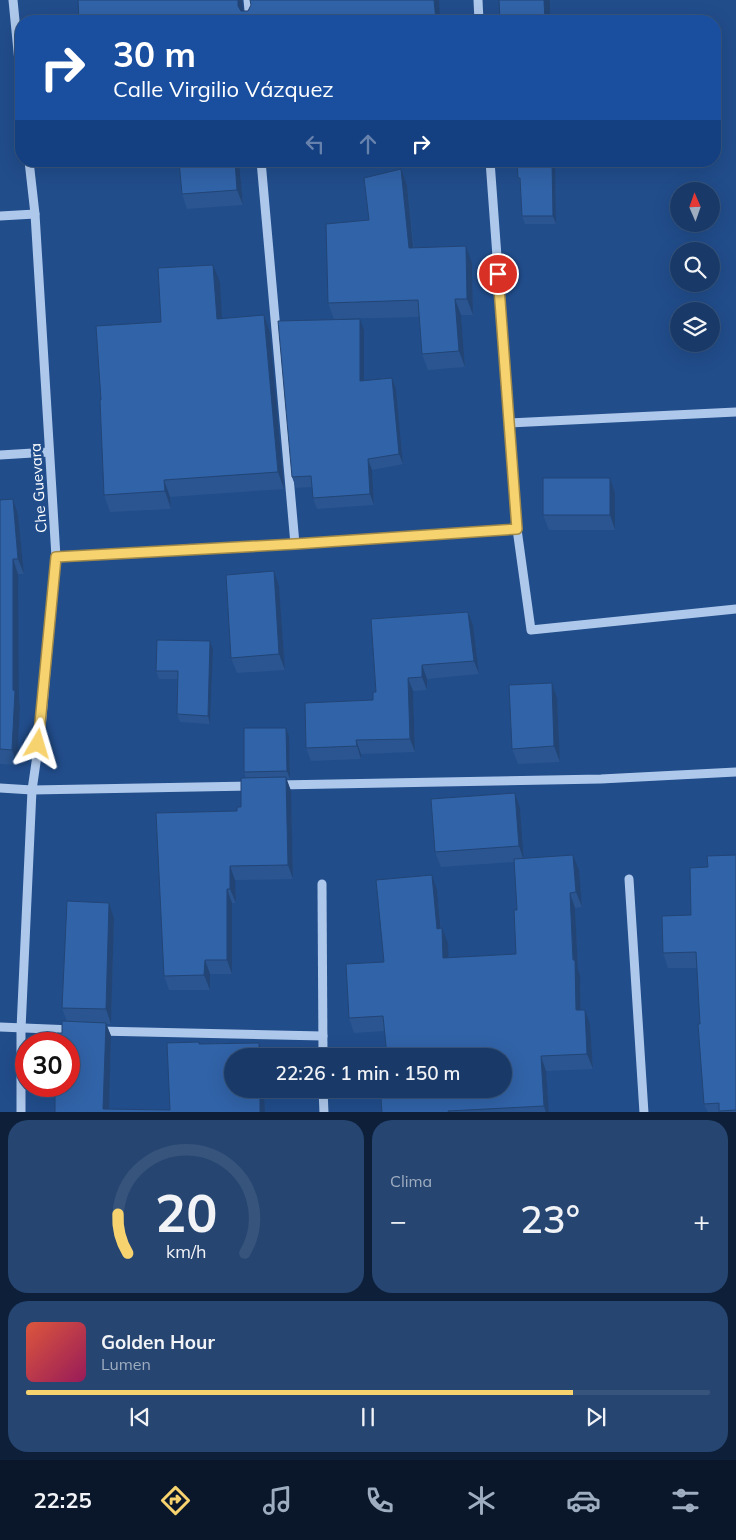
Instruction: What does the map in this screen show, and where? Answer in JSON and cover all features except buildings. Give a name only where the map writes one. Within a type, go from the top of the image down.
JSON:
[{"type":"street","points":[[13,0],[15,20]]},
{"type":"street","points":[[248,0],[249,15]]},
{"type":"street","points":[[478,0],[479,15]]},
{"type":"street","name":"Che Guevara","points":[[21,1112],[22,1029],[32,790],[41,728],[56,557],[31,167]]},
{"type":"street","points":[[262,167],[295,544]]},
{"type":"street","points":[[490,167],[517,529],[531,630],[736,609]]},
{"type":"street","points":[[0,216],[35,214]]},
{"type":"street","points":[[509,423],[736,412]]},
{"type":"street","points":[[0,455],[49,452]]},
{"type":"street","points":[[56,557],[295,544],[517,529]]},
{"type":"street","points":[[272,785],[600,779],[736,772]]},
{"type":"street","points":[[0,788],[32,790],[262,786]]},
{"type":"street","points":[[629,879],[644,1112]]},
{"type":"street","points":[[322,884],[323,1048]]},
{"type":"street","points":[[0,1028],[80,1030]]},
{"type":"street","points":[[90,1030],[323,1036]]},
{"type":"street","points":[[323,1098],[324,1112]]},
{"type":"route","points":[[38,744],[56,557],[295,544],[517,529],[498,274]]}]
